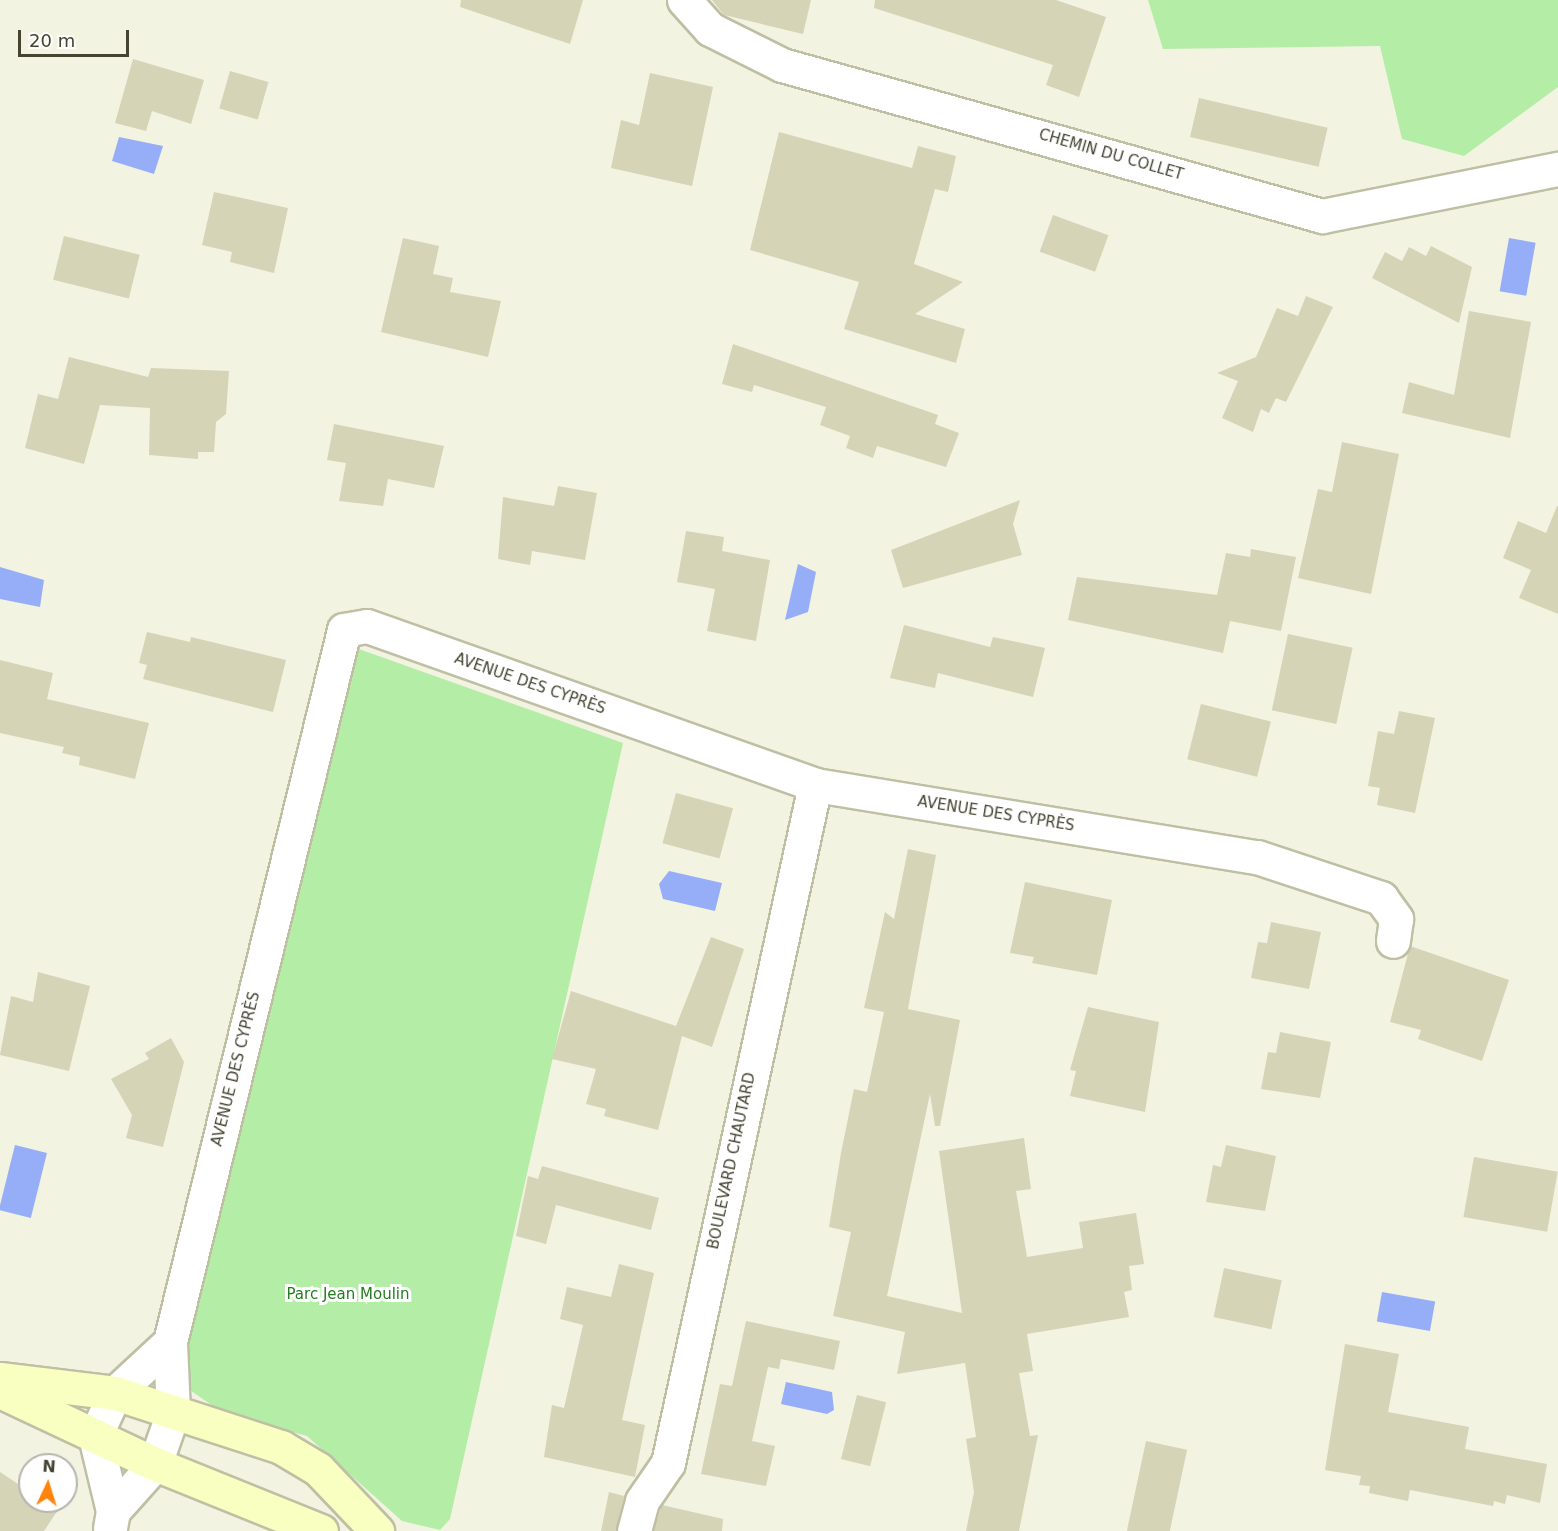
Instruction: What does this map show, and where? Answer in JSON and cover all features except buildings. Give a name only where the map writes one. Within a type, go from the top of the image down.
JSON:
[{"type":"street","name":"CHEMIN DU COLLET","points":[[684,0],[710,29],[782,65],[1322,216],[1558,169]]},
{"type":"street","name":"AVENUE DES CYPRÈS","points":[[155,1464],[173,1412],[170,1342],[344,630],[367,626],[815,785],[1257,857],[1381,898],[1396,919],[1393,940]]},
{"type":"street","name":"BOULEVARD CHAUTARD","points":[[634,1531],[642,1501],[668,1464],[815,785]]},
{"type":"street","points":[[111,1521],[94,1436],[115,1393],[170,1342]]},
{"type":"street","points":[[0,1379],[115,1393],[281,1447],[318,1469],[377,1531]]},
{"type":"street","points":[[0,1391],[155,1464],[321,1531]]},
{"type":"street","points":[[111,1521],[155,1464]]},
{"type":"green space","points":[[1148,0],[1558,0],[1558,87],[1464,156],[1402,139],[1380,46],[1163,49]]},
{"type":"green space","name":"Parc Jean Moulin","points":[[356,648],[623,743],[450,1519],[440,1530],[402,1521],[307,1436],[223,1413],[184,1386],[182,1349]]},
{"type":"water","points":[[119,137],[163,146],[154,174],[112,161]]},
{"type":"water","points":[[1509,238],[1536,243],[1526,296],[1500,291]]},
{"type":"water","points":[[798,564],[816,572],[808,612],[785,620]]},
{"type":"water","points":[[0,567],[44,580],[40,607],[0,599]]},
{"type":"water","points":[[669,871],[722,883],[715,911],[663,899],[659,884]]},
{"type":"water","points":[[15,1145],[47,1153],[31,1218],[0,1210]]},
{"type":"water","points":[[1382,1292],[1435,1301],[1430,1331],[1377,1322]]},
{"type":"water","points":[[786,1382],[832,1392],[834,1410],[827,1414],[781,1404]]}]
